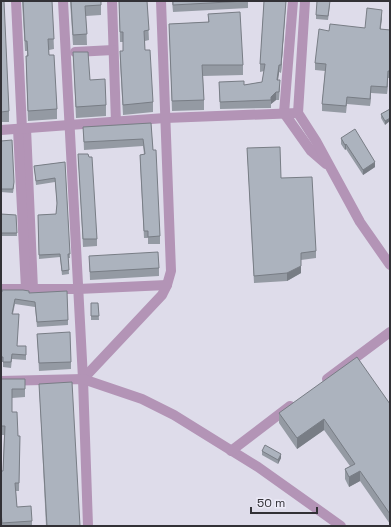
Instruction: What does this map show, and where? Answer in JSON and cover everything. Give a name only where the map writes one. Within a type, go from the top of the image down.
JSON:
[{"type":"street","points":[[16,1],[30,289]]},
{"type":"street","points":[[64,1],[83,379],[88,526]]},
{"type":"street","points":[[112,1],[116,123]]},
{"type":"street","points":[[83,379],[162,294],[168,285],[172,271],[161,1]]},
{"type":"street","points":[[292,1],[284,113],[311,151],[330,168]]},
{"type":"street","points":[[305,1],[298,113],[316,141],[360,222],[390,265]]},
{"type":"street","points":[[66,53],[113,50]]},
{"type":"street","points":[[1,130],[116,123],[165,118],[298,113]]},
{"type":"street","points":[[1,289],[78,289],[168,285]]},
{"type":"street","points":[[320,384],[390,332]]},
{"type":"street","points":[[1,381],[83,379],[142,398],[174,415],[258,467],[341,526]]},
{"type":"street","points":[[231,451],[301,398]]},
{"type":"building","points":[[1,1],[4,1],[9,111],[1,112]]},
{"type":"building","points":[[23,1],[52,1],[54,39],[48,39],[49,55],[54,55],[57,109],[28,111],[26,56],[28,56],[27,41],[25,41]]},
{"type":"building","points":[[71,1],[101,1],[101,5],[85,6],[87,34],[73,35]]},
{"type":"building","points":[[119,1],[147,1],[149,30],[144,31],[145,50],[150,50],[153,102],[123,105],[120,51],[123,51],[123,32],[120,32]]},
{"type":"building","points":[[173,1],[246,1],[173,5]]},
{"type":"building","points":[[264,1],[286,1],[281,65],[279,65],[277,80],[280,80],[279,92],[276,92],[271,97],[271,100],[220,102],[219,82],[244,81],[244,85],[262,82],[265,64],[260,64]]},
{"type":"building","points":[[317,1],[330,1],[328,16],[316,15]]},
{"type":"building","points":[[367,8],[382,10],[380,29],[390,30],[390,71],[388,71],[387,87],[371,86],[370,99],[347,97],[346,106],[322,104],[326,64],[315,63],[319,29],[329,31],[330,24],[365,28]]},
{"type":"building","points":[[240,12],[243,65],[202,65],[204,100],[172,101],[169,24],[209,22],[208,14]]},
{"type":"building","points":[[73,52],[88,52],[90,80],[105,79],[106,105],[76,107]]},
{"type":"building","points":[[390,109],[390,118],[385,121],[381,114]]},
{"type":"building","points":[[151,123],[153,150],[156,150],[160,236],[148,237],[148,231],[144,231],[140,155],[145,154],[143,139],[84,142],[83,127]]},
{"type":"building","points":[[355,129],[375,162],[363,170],[341,138]]},
{"type":"building","points":[[12,140],[13,189],[1,189],[1,141]]},
{"type":"building","points":[[280,147],[281,178],[312,177],[316,251],[301,253],[301,266],[287,273],[254,276],[247,148]]},
{"type":"building","points":[[78,154],[88,154],[89,157],[92,157],[97,239],[83,239]]},
{"type":"building","points":[[65,162],[70,254],[68,254],[69,270],[62,271],[60,254],[39,255],[38,215],[56,214],[57,203],[55,178],[36,181],[34,166]]},
{"type":"building","points":[[1,214],[16,215],[17,233],[1,233]]},
{"type":"building","points":[[158,252],[159,268],[90,272],[89,256]]},
{"type":"building","points":[[2,290],[23,290],[29,291],[29,293],[67,291],[68,320],[37,322],[35,302],[15,299],[12,314],[19,314],[17,346],[26,346],[26,355],[12,354],[11,362],[3,362],[3,357],[1,357]]},
{"type":"building","points":[[91,303],[98,303],[99,316],[91,316]]},
{"type":"building","points":[[70,332],[71,362],[39,363],[37,334]]},
{"type":"building","points":[[357,357],[390,404],[390,514],[360,471],[349,477],[345,469],[355,464],[324,419],[297,438],[279,413]]},
{"type":"building","points":[[1,379],[25,379],[25,389],[12,389],[12,412],[17,412],[18,436],[20,436],[19,483],[15,483],[17,507],[31,506],[32,521],[2,523],[1,471],[3,471],[5,426],[1,426]]},
{"type":"building","points":[[72,382],[80,526],[47,526],[39,384]]},
{"type":"building","points":[[265,445],[281,454],[278,460],[262,451]]}]
